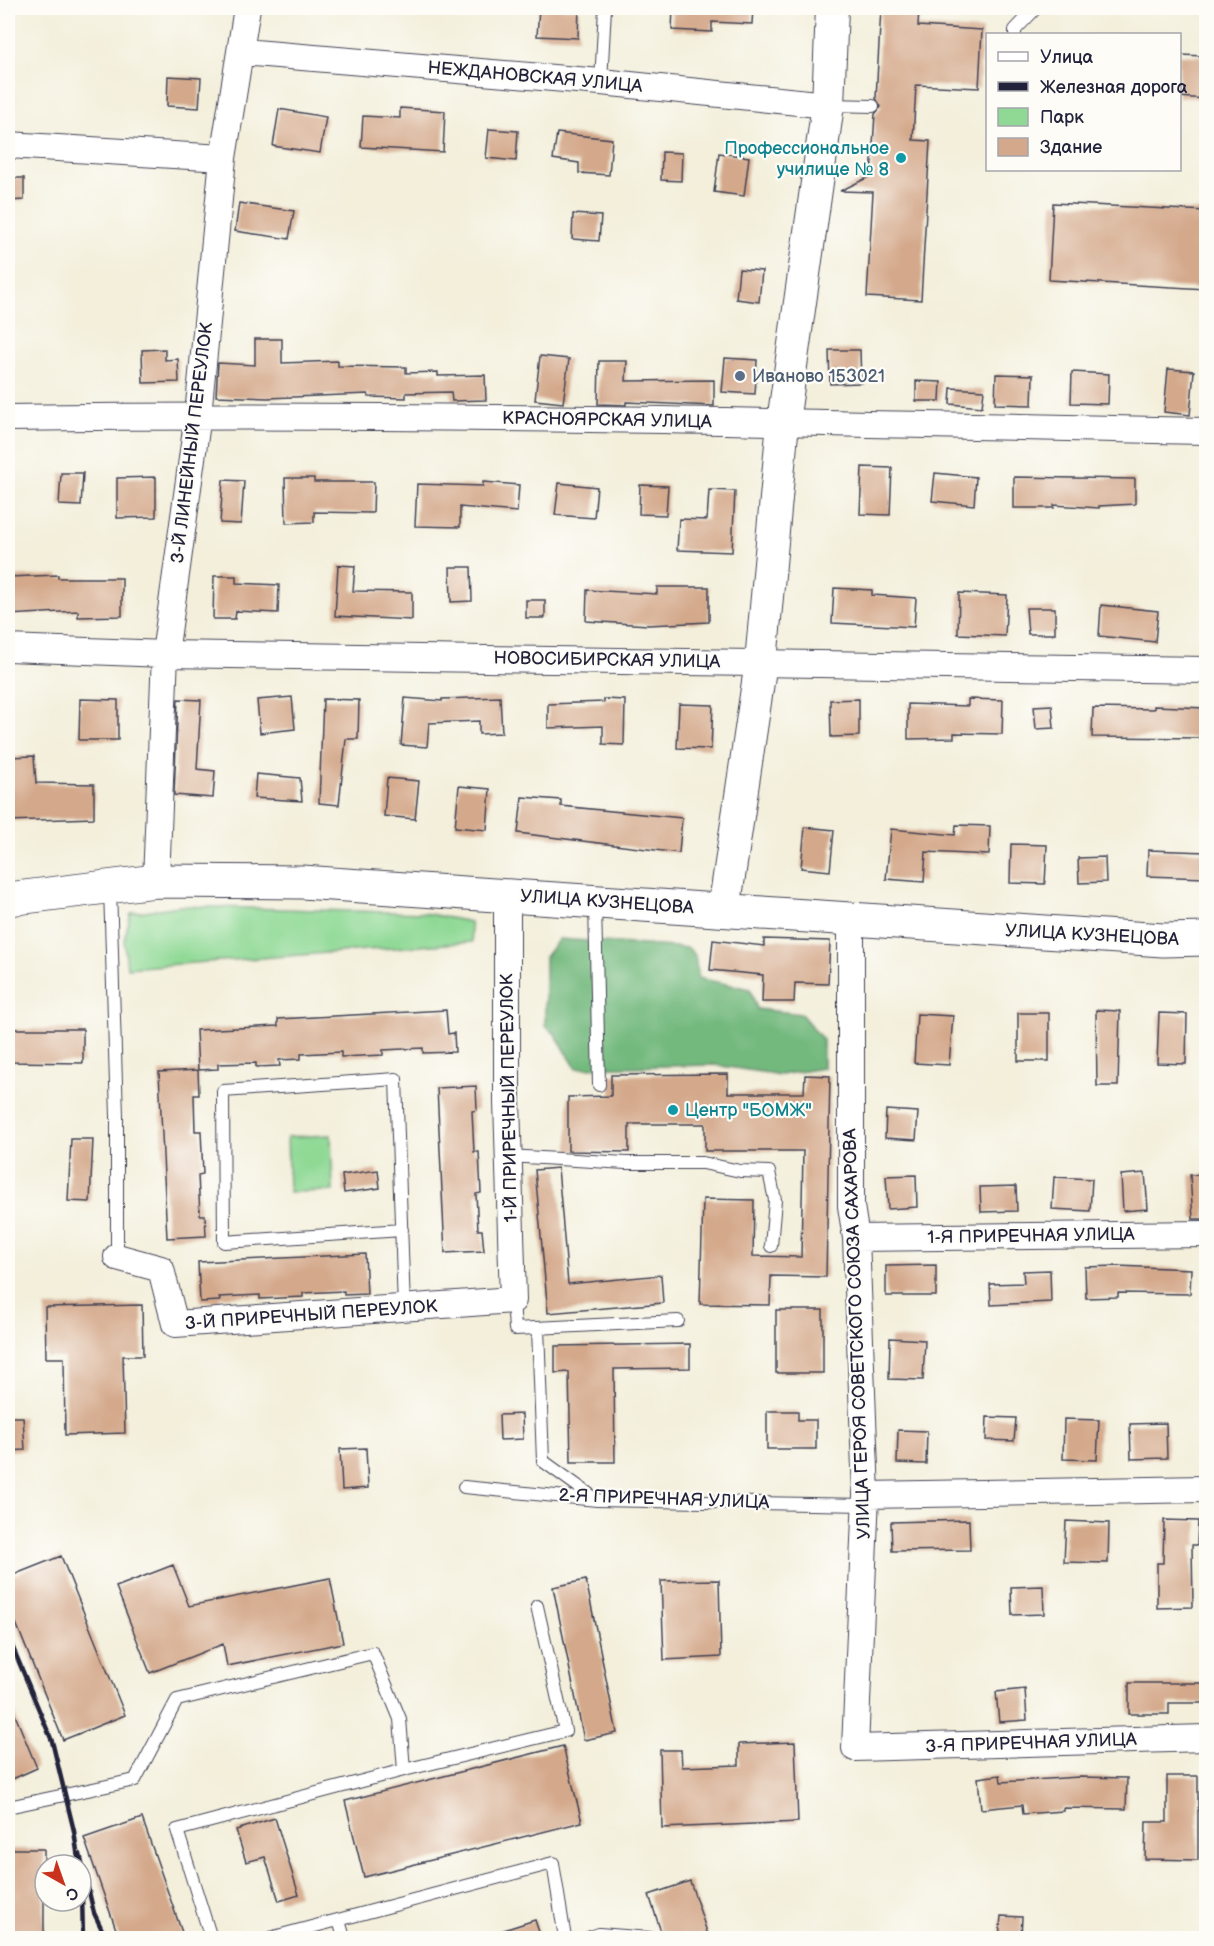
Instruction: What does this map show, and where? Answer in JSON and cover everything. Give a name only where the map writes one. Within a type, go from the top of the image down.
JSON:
[{"type":"main road","name":"УЛИЦА КУЗНЕЦОВА","points":[[8,899],[156,881],[302,882],[724,910],[851,921],[1151,939],[1206,939]]},
{"type":"street","name":"3-Й ЛИНЕЙНЫЙ ПЕРЕУЛОК","points":[[156,881],[165,654],[198,415],[223,158],[248,8]]},
{"type":"street","points":[[724,910],[761,662],[783,422],[828,105],[832,8]]},
{"type":"street","name":"НЕЖДАНОВСКАЯ УЛИЦА","points":[[242,52],[601,82],[828,105]]},
{"type":"street","points":[[8,145],[223,158]]},
{"type":"street","name":"КРАСНОЯРСКАЯ УЛИЦА","points":[[8,418],[198,415],[1206,430]]},
{"type":"street","name":"НОВОСИБИРСКАЯ УЛИЦА","points":[[8,648],[165,654],[1206,670]]},
{"type":"street","name":"1-Й ПРИРЕЧНЫЙ ПЕРЕУЛОК","points":[[507,895],[508,1156],[513,1300]]},
{"type":"street","name":"УЛИЦА ГЕРОЯ СОВЕТСКОГО СОЮЗА САХАРОВА","points":[[851,921],[851,1206],[856,1238],[866,1500],[855,1748]]},
{"type":"street","name":"1-Я ПРИРЕЧНАЯ УЛИЦА","points":[[856,1238],[1206,1234]]},
{"type":"street","name":"3-Й ПРИРЕЧНЫЙ ПЕРЕУЛОК","points":[[117,1257],[161,1269],[176,1324],[513,1300]]},
{"type":"street","name":"2-Я ПРИРЕЧНАЯ УЛИЦА","points":[[866,1500],[1206,1489]]},
{"type":"street","name":"3-Я ПРИРЕЧНАЯ УЛИЦА","points":[[855,1748],[1206,1738]]},
{"type":"lane","points":[[601,82],[605,8]]},
{"type":"lane","points":[[1015,33],[1015,30],[1036,8]]},
{"type":"lane","points":[[828,105],[873,106]]},
{"type":"lane","points":[[110,887],[117,1116],[117,1257]]},
{"type":"lane","points":[[595,903],[598,1085]]},
{"type":"lane","points":[[402,1230],[224,1242],[223,1091],[396,1079],[402,1230],[404,1308]]},
{"type":"lane","points":[[508,1156],[626,1163],[703,1163],[740,1171],[769,1172],[775,1200],[771,1246]]},
{"type":"lane","points":[[513,1300],[514,1329],[678,1321]]},
{"type":"lane","points":[[538,1328],[543,1461],[597,1500]]},
{"type":"lane","name":"2-Я ПРИРЕЧНАЯ УЛИЦА","points":[[464,1486],[597,1500],[866,1500]]},
{"type":"lane","points":[[211,1938],[177,1830],[404,1770],[565,1731],[537,1606]]},
{"type":"lane","points":[[8,1807],[135,1780],[177,1700],[373,1653],[400,1719],[404,1770]]},
{"type":"lane","points":[[270,1938],[553,1863],[565,1938]]},
{"type":"lane","points":[[339,1920],[344,1938]]},
{"type":"lane","points":[[588,1938],[599,1934],[650,1938]]},
{"type":"green space","points":[[180,906],[424,913],[470,922],[472,942],[127,968],[124,940],[131,913]]},
{"type":"green space","points":[[559,939],[688,948],[695,955],[698,978],[750,989],[757,1009],[801,1014],[823,1040],[823,1068],[780,1075],[715,1065],[576,1068],[555,1034],[545,1026],[545,957]]},
{"type":"green space","points":[[331,1135],[333,1191],[289,1192],[287,1137]]},
{"type":"building","points":[[539,8],[579,8],[578,38],[537,36]]},
{"type":"building","points":[[673,8],[753,8],[752,24],[712,22],[712,32],[672,30]]},
{"type":"building","name":"Профессиональное училище № 8","points":[[881,8],[919,8],[918,26],[982,30],[979,88],[916,85],[913,140],[930,141],[921,300],[867,297],[873,192],[840,191],[871,176],[875,114],[881,107],[876,98]]},
{"type":"building","points":[[1181,55],[1206,56],[1206,99],[1181,97]]},
{"type":"building","points":[[168,76],[201,78],[199,108],[167,106]]},
{"type":"building","points":[[400,108],[445,111],[443,152],[361,147],[363,116],[400,118]]},
{"type":"building","points":[[279,109],[326,117],[320,153],[273,146]]},
{"type":"building","points":[[489,129],[518,131],[516,161],[486,158]]},
{"type":"building","points":[[557,133],[612,139],[609,175],[579,173],[579,163],[553,159]]},
{"type":"building","points":[[662,152],[682,153],[681,181],[661,180]]},
{"type":"building","points":[[719,153],[749,157],[744,196],[714,192]]},
{"type":"building","points":[[8,178],[24,178],[24,200],[8,201]]},
{"type":"building","points":[[239,203],[294,211],[289,239],[235,231]]},
{"type":"building","points":[[1053,203],[1206,211],[1206,289],[1049,280]]},
{"type":"building","points":[[573,214],[601,216],[599,241],[572,239]]},
{"type":"building","points":[[739,269],[762,271],[759,302],[736,299]]},
{"type":"building","points":[[255,339],[282,339],[282,363],[338,361],[338,366],[406,367],[406,373],[438,372],[438,376],[485,375],[486,400],[452,401],[451,392],[406,393],[406,398],[368,397],[368,394],[267,398],[216,396],[218,363],[255,365]]},
{"type":"building","points":[[165,349],[165,360],[178,359],[179,382],[143,383],[142,350]]},
{"type":"building","points":[[829,350],[860,350],[861,383],[830,384]]},
{"type":"building","points":[[540,356],[569,359],[563,403],[535,400]]},
{"type":"building","name":"Иваново 153021","points":[[725,358],[757,360],[755,394],[722,392]]},
{"type":"building","points":[[599,361],[627,361],[626,381],[714,380],[714,406],[626,402],[626,405],[598,404]]},
{"type":"building","points":[[1168,369],[1194,371],[1190,415],[1164,412]]},
{"type":"building","points":[[1072,372],[1109,374],[1108,404],[1071,403]]},
{"type":"building","points":[[996,374],[1033,375],[1032,405],[995,404]]},
{"type":"building","points":[[916,381],[941,382],[940,401],[916,401]]},
{"type":"building","points":[[951,388],[984,390],[982,407],[950,404]]},
{"type":"building","points":[[862,467],[892,468],[890,515],[860,514]]},
{"type":"building","points":[[61,473],[83,473],[81,506],[59,505]]},
{"type":"building","points":[[935,473],[976,477],[974,505],[932,501]]},
{"type":"building","points":[[156,477],[156,517],[117,518],[117,478]]},
{"type":"building","points":[[1014,477],[1135,479],[1135,504],[1099,506],[1099,508],[1054,505],[1054,508],[1014,508]]},
{"type":"building","points":[[285,478],[314,478],[314,482],[374,482],[373,513],[314,512],[314,522],[286,523]]},
{"type":"building","points":[[223,480],[244,481],[241,524],[220,523]]},
{"type":"building","points":[[483,482],[519,485],[517,512],[460,507],[460,527],[415,526],[417,484],[483,486]]},
{"type":"building","points":[[559,483],[597,487],[594,518],[555,515]]},
{"type":"building","points":[[640,485],[668,486],[666,515],[639,514]]},
{"type":"building","points":[[709,490],[735,491],[732,552],[677,550],[679,519],[707,520]]},
{"type":"building","points":[[338,565],[355,566],[353,591],[412,592],[412,620],[335,616]]},
{"type":"building","points":[[450,567],[471,567],[472,601],[451,602]]},
{"type":"building","points":[[58,575],[58,578],[122,578],[122,616],[78,617],[78,611],[8,615],[8,577]]},
{"type":"building","points":[[214,576],[236,576],[236,583],[279,585],[278,613],[236,611],[235,619],[213,619]]},
{"type":"building","points":[[657,587],[709,587],[709,622],[648,625],[586,621],[587,590],[657,594]]},
{"type":"building","points":[[834,588],[872,590],[872,595],[916,598],[914,627],[832,623]]},
{"type":"building","points":[[959,593],[1007,595],[1005,636],[958,634]]},
{"type":"building","points":[[526,600],[545,600],[545,618],[526,618]]},
{"type":"building","points":[[1101,605],[1158,611],[1155,642],[1099,636]]},
{"type":"building","points":[[1026,608],[1055,608],[1055,634],[1028,634]]},
{"type":"building","points":[[292,697],[295,729],[260,733],[257,700]]},
{"type":"building","points":[[500,697],[502,733],[479,734],[479,721],[429,723],[427,747],[401,745],[405,698],[442,701],[442,699]]},
{"type":"building","points":[[80,699],[118,700],[118,740],[79,740]]},
{"type":"building","points":[[178,699],[201,700],[197,769],[215,771],[213,798],[174,795]]},
{"type":"building","points":[[323,699],[359,700],[358,739],[346,739],[339,805],[319,803]]},
{"type":"building","points":[[604,699],[625,700],[624,745],[603,744],[603,726],[548,728],[548,704],[604,702]]},
{"type":"building","points":[[859,699],[859,736],[831,737],[830,700]]},
{"type":"building","points":[[968,699],[1003,700],[1002,734],[954,733],[954,738],[908,739],[908,704],[968,706]]},
{"type":"building","points":[[679,704],[713,705],[711,749],[677,748]]},
{"type":"building","points":[[1052,705],[1054,728],[1036,729],[1034,706]]},
{"type":"building","points":[[1154,706],[1206,708],[1206,738],[1092,737],[1093,708],[1154,709]]},
{"type":"building","points":[[34,756],[36,783],[94,784],[94,818],[8,821],[8,757]]},
{"type":"building","points":[[256,774],[300,778],[302,801],[254,798]]},
{"type":"building","points":[[387,778],[419,781],[415,819],[384,816]]},
{"type":"building","points":[[459,786],[490,789],[487,830],[455,827]]},
{"type":"building","points":[[522,797],[561,800],[561,806],[682,818],[679,853],[518,833]]},
{"type":"building","points":[[956,825],[990,826],[989,855],[926,852],[924,882],[886,879],[891,829],[955,835]]},
{"type":"building","points":[[805,827],[834,830],[830,871],[801,868]]},
{"type":"building","points":[[1011,844],[1047,845],[1045,884],[1010,883]]},
{"type":"building","points":[[1148,850],[1206,852],[1206,878],[1147,876]]},
{"type":"building","points":[[1105,857],[1106,882],[1079,883],[1078,858]]},
{"type":"building","points":[[764,939],[830,941],[828,984],[795,983],[794,1002],[762,1002],[763,975],[710,970],[713,940],[764,946]]},
{"type":"building","points":[[446,1010],[448,1034],[454,1033],[455,1052],[423,1053],[423,1048],[383,1050],[383,1055],[341,1057],[341,1052],[301,1054],[301,1059],[279,1060],[280,1066],[256,1067],[256,1063],[218,1064],[218,1069],[198,1070],[196,1030],[278,1026],[278,1019]]},
{"type":"building","points":[[1096,1010],[1120,1011],[1118,1086],[1097,1086]]},
{"type":"building","points":[[1018,1013],[1049,1013],[1049,1061],[1018,1061]]},
{"type":"building","points":[[1159,1013],[1187,1014],[1186,1064],[1157,1063]]},
{"type":"building","points":[[917,1014],[953,1016],[949,1065],[914,1063]]},
{"type":"building","points":[[8,1029],[83,1029],[83,1063],[8,1062]]},
{"type":"building","points":[[198,1070],[199,1095],[194,1095],[195,1131],[201,1131],[203,1174],[198,1175],[200,1215],[205,1215],[206,1236],[167,1238],[159,1072]]},
{"type":"building","points":[[728,1074],[728,1093],[804,1093],[805,1075],[830,1076],[826,1277],[771,1276],[770,1305],[700,1304],[703,1199],[754,1200],[753,1256],[801,1257],[803,1151],[705,1151],[705,1124],[629,1124],[629,1152],[568,1151],[568,1097],[611,1096],[611,1075]]},
{"type":"building","points":[[476,1086],[477,1110],[472,1111],[474,1152],[479,1152],[481,1193],[476,1194],[478,1230],[482,1230],[484,1251],[445,1253],[437,1088]]},
{"type":"building","points":[[886,1110],[918,1112],[916,1140],[885,1138]]},
{"type":"building","points":[[71,1139],[93,1139],[90,1202],[68,1201]]},
{"type":"building","points":[[558,1168],[568,1284],[661,1275],[663,1303],[548,1313],[535,1170]]},
{"type":"building","points":[[378,1170],[380,1188],[344,1193],[342,1175]]},
{"type":"building","points":[[1145,1173],[1148,1209],[1123,1211],[1121,1175]]},
{"type":"building","points":[[1206,1174],[1206,1219],[1193,1219],[1190,1175]]},
{"type":"building","points":[[916,1175],[917,1207],[888,1209],[886,1176]]},
{"type":"building","points":[[1054,1177],[1092,1179],[1090,1211],[1052,1209]]},
{"type":"building","points":[[1016,1186],[1017,1211],[981,1212],[980,1187]]},
{"type":"building","points":[[365,1254],[367,1294],[344,1295],[344,1291],[303,1293],[303,1297],[260,1299],[260,1295],[219,1297],[220,1301],[200,1302],[198,1262]]},
{"type":"building","points":[[936,1265],[936,1296],[886,1296],[886,1266]]},
{"type":"building","points":[[1085,1267],[1191,1269],[1190,1294],[1118,1293],[1118,1297],[1086,1298]]},
{"type":"building","points":[[1050,1270],[1051,1302],[991,1305],[990,1284],[1024,1283],[1023,1271]]},
{"type":"building","points":[[142,1305],[143,1356],[123,1356],[125,1433],[65,1435],[64,1358],[46,1358],[45,1307]]},
{"type":"building","points":[[776,1310],[823,1310],[823,1373],[776,1373]]},
{"type":"building","points":[[890,1338],[925,1340],[923,1380],[889,1379]]},
{"type":"building","points":[[690,1344],[690,1368],[614,1369],[615,1462],[571,1462],[569,1372],[555,1373],[555,1346]]},
{"type":"building","points":[[767,1411],[798,1411],[798,1420],[816,1420],[816,1449],[767,1449]]},
{"type":"building","points":[[522,1414],[523,1439],[500,1440],[499,1415]]},
{"type":"building","points":[[8,1417],[23,1417],[25,1450],[8,1451]]},
{"type":"building","points":[[987,1417],[1016,1418],[1014,1441],[986,1440]]},
{"type":"building","points":[[1064,1419],[1099,1420],[1097,1460],[1063,1459]]},
{"type":"building","points":[[1166,1423],[1167,1458],[1131,1459],[1130,1424]]},
{"type":"building","points":[[898,1430],[927,1431],[926,1464],[897,1463]]},
{"type":"building","points":[[366,1448],[368,1488],[342,1490],[340,1449]]},
{"type":"building","points":[[969,1520],[970,1550],[892,1551],[891,1522]]},
{"type":"building","points":[[1164,1520],[1198,1521],[1197,1545],[1192,1545],[1193,1607],[1157,1608],[1157,1563],[1163,1563]]},
{"type":"building","points":[[1066,1521],[1109,1523],[1108,1563],[1064,1562]]},
{"type":"building","points":[[61,1556],[125,1715],[63,1740],[8,1603],[8,1577]]},
{"type":"building","points":[[173,1565],[189,1606],[330,1578],[343,1643],[227,1666],[223,1644],[150,1673],[116,1587]]},
{"type":"building","points":[[586,1580],[617,1733],[584,1740],[553,1587]]},
{"type":"building","points":[[719,1580],[721,1657],[664,1660],[661,1581]]},
{"type":"building","points":[[1043,1586],[1044,1614],[1012,1615],[1011,1587]]},
{"type":"building","points":[[1129,1683],[1206,1683],[1206,1703],[1169,1703],[1169,1714],[1129,1714]]},
{"type":"building","points":[[1025,1689],[1027,1720],[999,1722],[996,1692]]},
{"type":"building","points":[[8,1698],[37,1768],[8,1781]]},
{"type":"building","points":[[795,1742],[798,1822],[662,1828],[660,1750],[681,1750],[682,1767],[739,1765],[739,1744]]},
{"type":"building","points":[[563,1746],[582,1822],[364,1877],[345,1801]]},
{"type":"building","points":[[1000,1775],[1001,1782],[1079,1777],[1127,1778],[1126,1809],[1063,1808],[1063,1811],[1023,1814],[1022,1805],[981,1809],[978,1778]]},
{"type":"building","points":[[1167,1776],[1198,1776],[1198,1860],[1145,1859],[1146,1822],[1167,1822]]},
{"type":"building","points":[[142,1818],[184,1938],[119,1938],[93,1864],[93,1853],[89,1853],[84,1838]]},
{"type":"building","points":[[275,1818],[299,1895],[279,1901],[265,1857],[246,1862],[236,1830]]},
{"type":"building","points":[[8,1849],[44,1849],[44,1853],[33,1853],[33,1913],[44,1913],[44,1938],[8,1938]]},
{"type":"building","points":[[690,1881],[709,1938],[663,1938],[649,1895]]},
{"type":"building","points":[[1001,1916],[1022,1917],[1021,1938],[999,1938]]},
{"type":"building","points":[[535,1920],[541,1938],[489,1938],[488,1935]]},
{"type":"railway","points":[[8,1636],[52,1741],[77,1853]]},
{"type":"railway","points":[[93,1909],[106,1938]]},
{"type":"railway","points":[[82,1913],[83,1938]]},
{"type":"place","name":"Профессиональное училище № 8","points":[[901,158]]},
{"type":"place","name":"Иваново 153021","points":[[740,376]]},
{"type":"place","name":"Центр \"БОМЖ\"","points":[[673,1110]]}]
